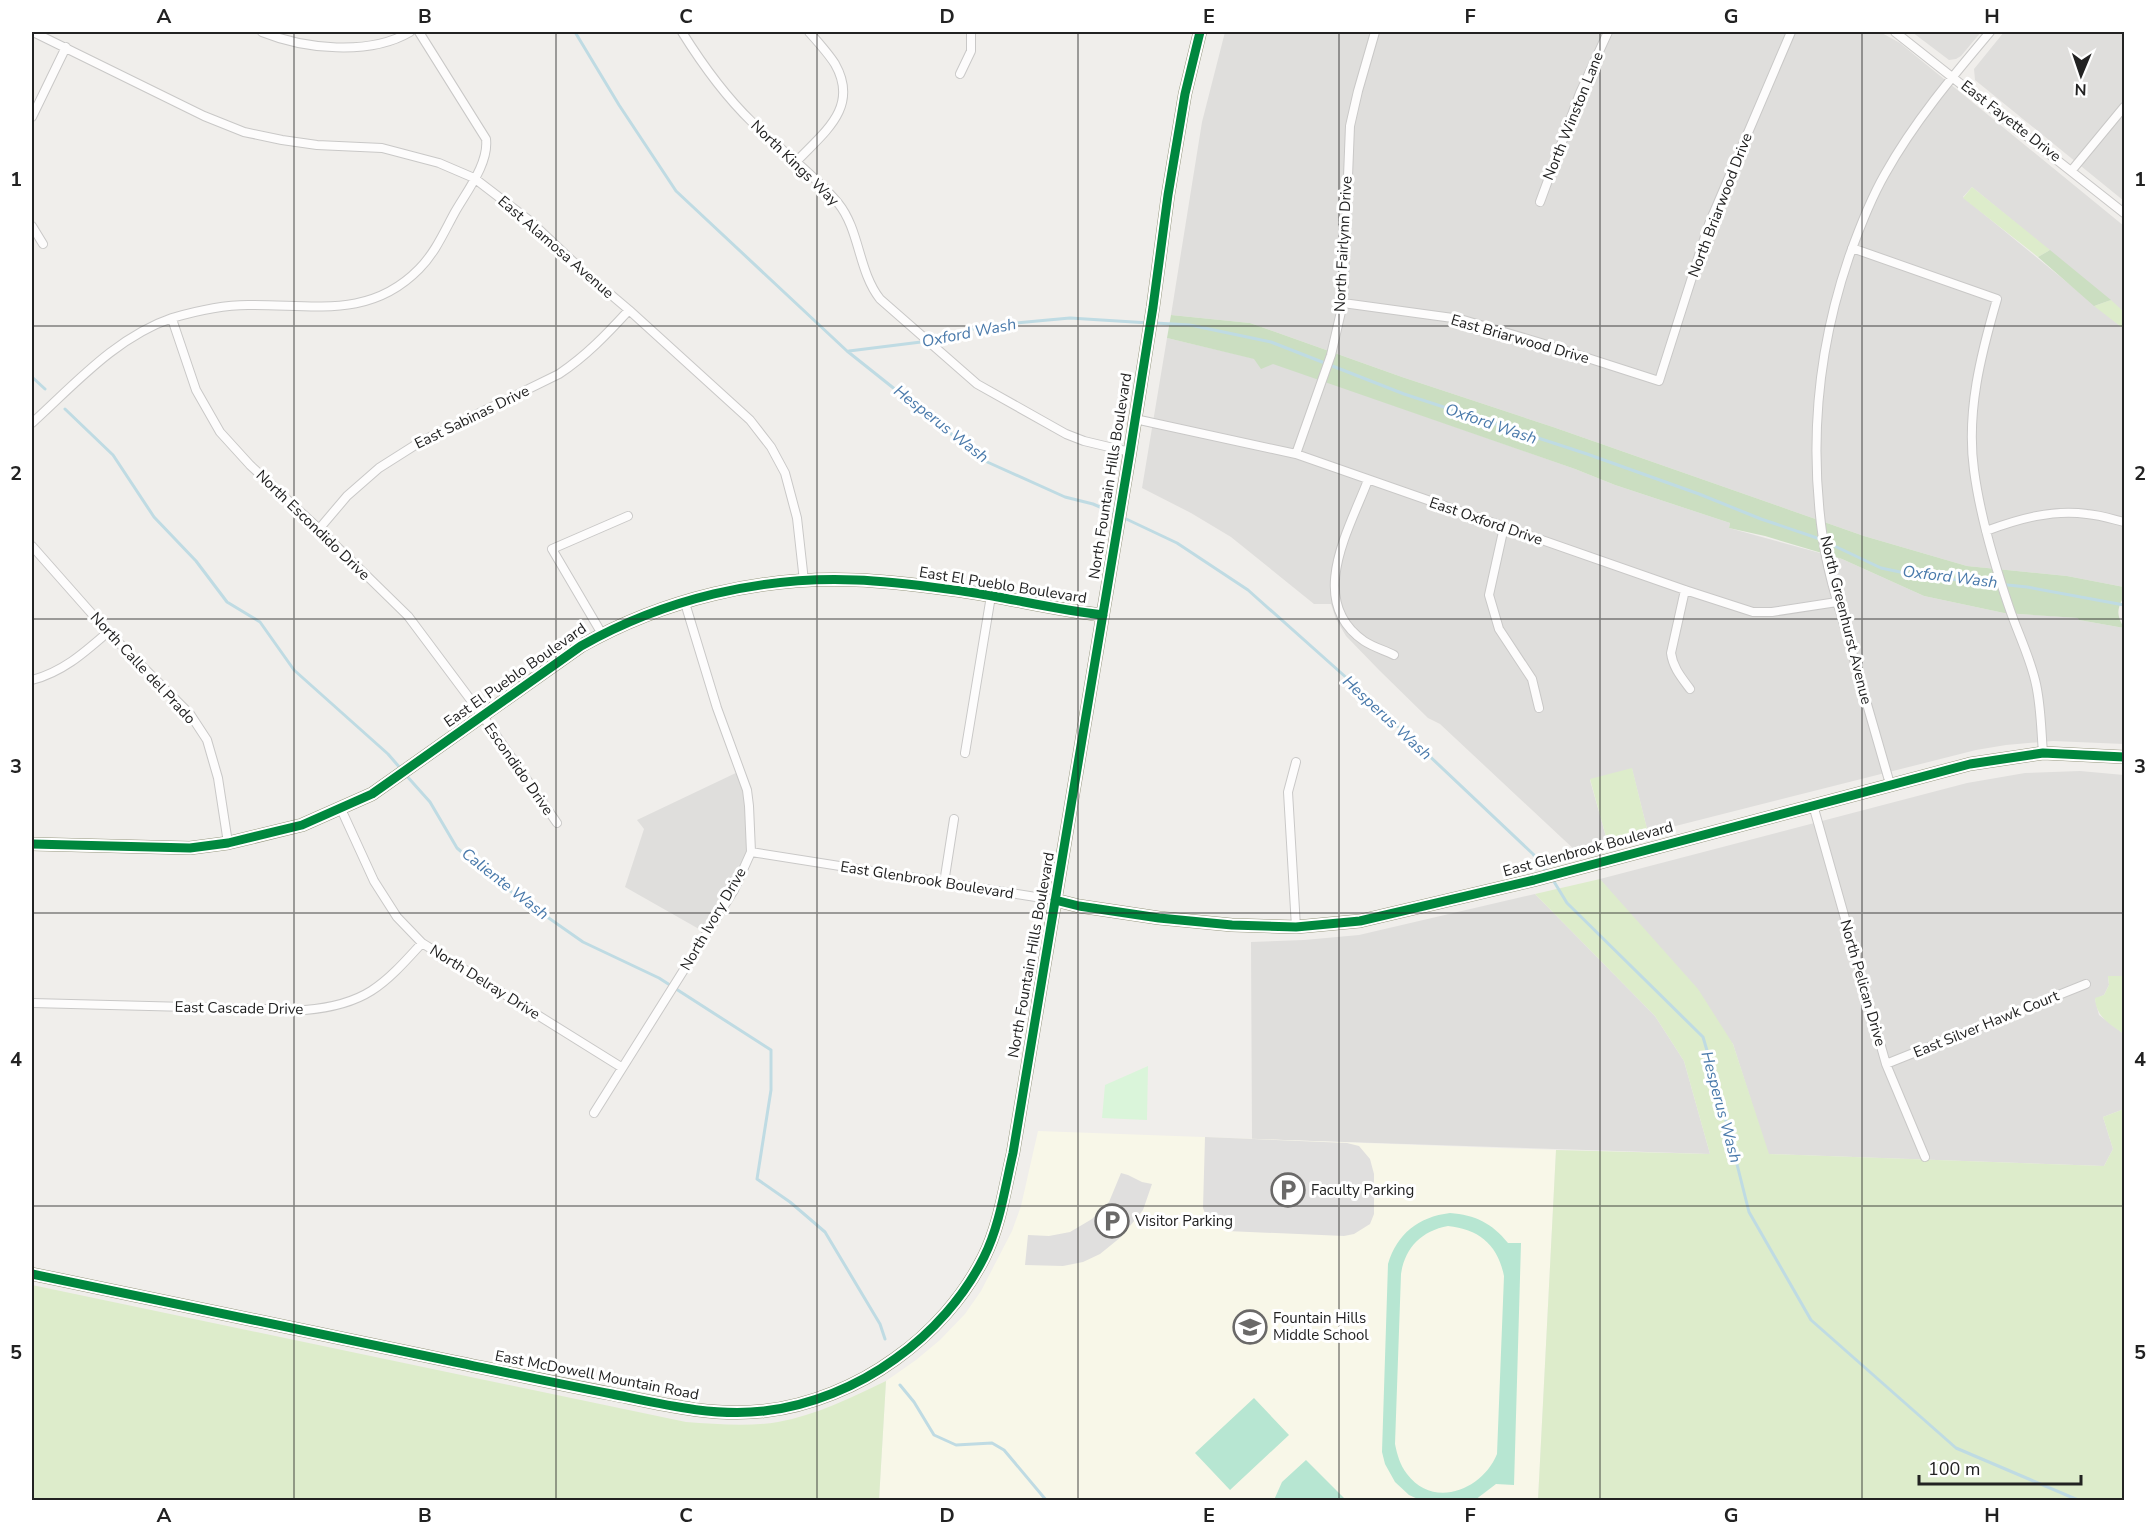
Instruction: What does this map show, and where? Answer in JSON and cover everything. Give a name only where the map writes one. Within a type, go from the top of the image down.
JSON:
[{"type":"street","name":"East Alamosa Avenue","points":[[33,32],[234,129],[316,145],[382,148],[439,163],[474,178],[530,221],[750,420],[771,447],[791,490],[797,518],[804,581]]},
{"type":"street","points":[[261,32],[294,42],[354,47],[398,39],[410,32]]},
{"type":"street","points":[[32,423],[123,342],[172,319],[228,306],[265,305],[309,308],[366,302],[385,295],[420,269],[430,256],[486,155],[486,139],[419,32]]},
{"type":"street","name":"North Kings Way","points":[[682,32],[711,75],[733,102],[839,204],[846,216],[872,288],[880,299],[977,384],[1066,434],[1084,441],[1130,452]]},
{"type":"street","points":[[796,162],[832,123],[842,107],[844,95],[835,63],[809,32]]},
{"type":"street","points":[[960,74],[971,51],[971,32]]},
{"type":"street","name":"North Fountain Hills Boulevard","points":[[1016,1139],[1130,452],[1171,172],[1185,94],[1200,32]]},
{"type":"street","name":"North Fairlynn Drive","points":[[1296,454],[1330,355],[1343,303],[1350,126],[1375,32]]},
{"type":"street","name":"North Winston Lane","points":[[1540,202],[1580,93],[1608,32]]},
{"type":"street","name":"North Briarwood Drive","points":[[1659,381],[1710,224],[1791,32]]},
{"type":"street","name":"East Fayette Drive","points":[[1895,32],[2073,170],[2124,213]]},
{"type":"street","name":"North Greenhurst Avenue","points":[[1890,784],[1823,541],[1816,486],[1816,429],[1820,387],[1830,320],[1863,219],[1885,174],[1926,110],[1989,32]]},
{"type":"street","points":[[32,117],[66,47]]},
{"type":"street","points":[[2073,170],[2124,107]]},
{"type":"street","points":[[32,226],[43,244]]},
{"type":"street","points":[[1852,248],[1997,299],[1978,374],[1972,438],[1974,469],[1986,531],[2008,605],[2036,681],[2043,753]]},
{"type":"street","name":"East Briarwood Drive","points":[[1343,303],[1460,320],[1659,381]]},
{"type":"street","name":"East Sabinas Drive","points":[[319,529],[347,496],[379,468],[420,442],[559,374],[580,360],[600,342],[629,310]]},
{"type":"street","name":"North Escondido Drive","points":[[172,319],[196,390],[220,432],[250,465],[408,616],[482,715]]},
{"type":"street","name":"East Oxford Drive","points":[[1135,419],[1296,454],[1753,612],[1792,610],[1838,602]]},
{"type":"street","points":[[1368,480],[1335,571],[1334,594],[1338,609],[1348,625],[1364,641],[1394,655]]},
{"type":"street","points":[[1986,531],[2009,522],[2039,515],[2088,514],[2124,522]]},
{"type":"street","points":[[602,634],[552,549],[628,516]]},
{"type":"street","points":[[1504,527],[1489,595],[1499,629],[1532,679],[1539,708]]},
{"type":"street","name":"North Calle del Prado","points":[[32,546],[108,632],[190,714],[207,740],[218,778],[228,843]]},
{"type":"street","name":"East El Pueblo Boulevard","points":[[32,844],[190,848],[228,843],[302,825],[372,794],[581,646],[602,634],[652,613],[742,587],[804,581],[855,580],[991,596],[1103,615]]},
{"type":"street","points":[[1684,590],[1671,653],[1677,672],[1690,689]]},
{"type":"street","points":[[965,753],[991,596]]},
{"type":"street","name":"North Ivory Drive","points":[[594,1113],[734,890],[751,852],[751,822],[747,790],[717,708],[685,603]]},
{"type":"street","points":[[32,680],[42,678],[78,659],[108,632]]},
{"type":"street","name":"Escondido Drive","points":[[482,715],[557,823]]},
{"type":"street","name":"East Glenbrook Boulevard","points":[[751,852],[1159,918],[1232,925],[1296,927],[1360,921],[1447,902],[1970,764],[2043,753],[2124,757]]},
{"type":"street","points":[[1296,762],[1288,792],[1296,927]]},
{"type":"street","name":"North Pelican Drive","points":[[1813,805],[1886,1064],[1925,1157]]},
{"type":"street","name":"North Delray Drive","points":[[341,809],[374,881],[397,917],[422,943],[621,1067]]},
{"type":"street","points":[[944,883],[954,819]]},
{"type":"street","name":"East Cascade Drive","points":[[32,1003],[305,1010],[327,1008],[352,1002],[376,990],[422,943]]},
{"type":"street","name":"East Silver Hawk Court","points":[[1886,1064],[2086,984]]},
{"type":"street","name":"East McDowell Mountain Road","points":[[32,1274],[666,1405],[699,1410],[764,1411],[795,1405],[843,1389],[874,1374],[908,1350],[953,1305],[985,1256],[997,1220],[1016,1139]]},
{"type":"shaded area","points":[[1225,32],[1880,32],[1900,43],[2124,226],[2124,312],[1972,187],[1963,197],[2124,329],[2124,587],[2067,576],[1967,566],[1864,536],[1250,323],[1171,315],[1202,122]]},
{"type":"shaded area","points":[[1912,32],[1981,32],[1961,56],[1949,60]]},
{"type":"shaded area","points":[[2004,32],[2124,32],[2124,201],[1975,80],[1974,69]]},
{"type":"shaded area","points":[[1167,338],[1273,363],[1615,485],[1730,523],[1729,528],[1842,559],[1924,596],[2004,613],[2079,618],[2079,620],[2124,628],[2124,744],[2053,741],[1976,750],[1648,833],[1632,769],[1590,780],[1608,844],[1578,853],[1440,724],[1428,718],[1379,670],[1346,636],[1336,619],[1331,604],[1314,604],[1231,537],[1142,488]]},
{"type":"shaded area","points":[[740,771],[747,790],[751,852],[706,933],[625,887],[644,829],[637,820]]},
{"type":"shaded area","points":[[2080,771],[2124,775],[2124,976],[2108,976],[2109,985],[2104,995],[2095,999],[2099,1015],[2124,1034],[2124,1109],[2103,1117],[2113,1149],[2104,1166],[1768,1154],[1733,1044],[1600,879],[1967,783],[2025,773]]},
{"type":"shaded area","points":[[1535,894],[1655,1016],[1684,1061],[1710,1154],[1252,1139],[1251,942],[1359,935]]},
{"type":"shaded area","name":"Fountain Hills Middle School","points":[[1038,1131],[1556,1150],[1538,1500],[879,1500],[886,1381],[940,1340],[965,1314],[981,1291],[1012,1231],[1021,1206]]},
{"type":"shaded area","name":"Faculty Parking","points":[[1205,1137],[1347,1143],[1359,1146],[1370,1159],[1374,1174],[1374,1214],[1370,1224],[1354,1234],[1344,1236],[1227,1231],[1213,1226],[1208,1221],[1203,1208]]},
{"type":"shaded area","name":"Visitor Parking","points":[[1121,1173],[1152,1184],[1143,1210],[1121,1237],[1100,1254],[1083,1262],[1063,1266],[1025,1265],[1028,1235],[1049,1236],[1070,1232],[1092,1219],[1109,1202]]},
{"type":"green space","points":[[1972,187],[2050,250],[2038,257],[1963,198]]},
{"type":"green space","points":[[2050,250],[2111,300],[2094,306],[2038,257]]},
{"type":"green space","points":[[2111,300],[2124,312],[2124,329],[2094,306]]},
{"type":"green space","points":[[1171,315],[1250,323],[1864,536],[1967,566],[2067,576],[2124,587],[2124,599],[2118,611],[2124,628],[2078,618],[2004,613],[1924,596],[1842,559],[1765,536],[1729,528],[1730,523],[1615,485],[1273,364],[1261,369],[1254,359],[1167,338]]},
{"type":"green space","points":[[1632,768],[1648,833],[1608,844],[1590,779]]},
{"type":"green space","points":[[1600,879],[1698,989],[1733,1044],[1769,1154],[2104,1166],[2113,1149],[2103,1117],[2124,1109],[2124,1500],[1538,1500],[1556,1150],[1710,1154],[1684,1061],[1655,1016],[1535,894]]},
{"type":"green space","points":[[2108,976],[2124,976],[2124,1034],[2101,1015],[2096,1005],[2095,998],[2104,995],[2109,985]]},
{"type":"green space","points":[[1148,1066],[1147,1120],[1102,1118],[1105,1085]]},
{"type":"green space","points":[[1450,1213],[1475,1218],[1496,1230],[1508,1243],[1521,1243],[1514,1485],[1496,1484],[1475,1500],[1420,1500],[1409,1495],[1395,1482],[1385,1464],[1382,1452],[1388,1264],[1397,1244],[1410,1229],[1428,1218]],"holes":[[[1448,1226],[1478,1235],[1492,1247],[1504,1276],[1497,1454],[1481,1477],[1457,1491],[1444,1493],[1430,1491],[1418,1485],[1402,1467],[1395,1444],[1401,1274],[1406,1256],[1422,1237],[1438,1228]]]},
{"type":"green space","points":[[32,1285],[686,1422],[744,1425],[778,1422],[820,1410],[886,1381],[879,1500],[32,1500]]},
{"type":"green space","points":[[1254,1398],[1289,1435],[1230,1490],[1195,1453]]},
{"type":"green space","points":[[1306,1460],[1346,1500],[1274,1500],[1282,1482]]},
{"type":"waterway","name":"Hesperus Wash","points":[[575,32],[619,105],[676,191],[847,351],[985,461],[1065,497],[1093,504],[1116,514]]},
{"type":"waterway","name":"Oxford Wash","points":[[849,351],[929,341],[984,326],[1048,320],[1070,318],[1149,323]]},
{"type":"waterway","name":"Oxford Wash","points":[[1155,323],[1190,325],[1271,342],[1404,394],[1587,454],[1820,539]]},
{"type":"waterway","name":"Caliente Wash","points":[[32,377],[45,389]]},
{"type":"waterway","name":"Caliente Wash","points":[[65,409],[113,455],[154,517],[196,561],[227,602],[260,622],[294,670],[388,754],[401,769]]},
{"type":"waterway","name":"Hesperus Wash","points":[[1122,517],[1177,543],[1248,590],[1349,680],[1533,854],[1547,872]]},
{"type":"waterway","name":"Oxford Wash","points":[[1826,542],[1881,568],[1919,576],[2027,587],[2124,605]]},
{"type":"waterway","name":"Caliente Wash","points":[[405,774],[430,802],[457,848],[493,879],[583,942],[659,978],[771,1050],[771,1090],[757,1179],[790,1202],[825,1232],[880,1324],[885,1339]]},
{"type":"waterway","name":"Hesperus Wash","points":[[1553,880],[1567,903],[1703,1037],[1749,1212],[1811,1320],[1956,1448],[2078,1500]]},
{"type":"waterway","name":"Caliente Wash","points":[[900,1385],[914,1402],[934,1435],[956,1445],[992,1443],[1004,1450],[1046,1500]]},
{"type":"cycle path","points":[[32,1274],[649,1402],[706,1411],[764,1411],[799,1405],[833,1393],[881,1369],[909,1349],[934,1326],[967,1286],[990,1245],[1013,1153],[1130,452],[1168,195],[1185,94],[1200,32]]},
{"type":"cycle path","points":[[32,844],[190,848],[228,843],[302,825],[372,794],[581,646],[646,615],[714,594],[785,582],[870,581],[969,592],[1103,615]]},
{"type":"cycle path","points":[[1055,900],[1079,906],[1159,918],[1232,925],[1296,927],[1360,921],[1534,880],[1970,764],[2043,753],[2124,757]]},
{"type":"place","name":"Faculty Parking","points":[[1288,1190]]},
{"type":"place","name":"Visitor Parking","points":[[1112,1221]]},
{"type":"place","name":"Fountain Hills Middle School","points":[[1250,1327]]}]
